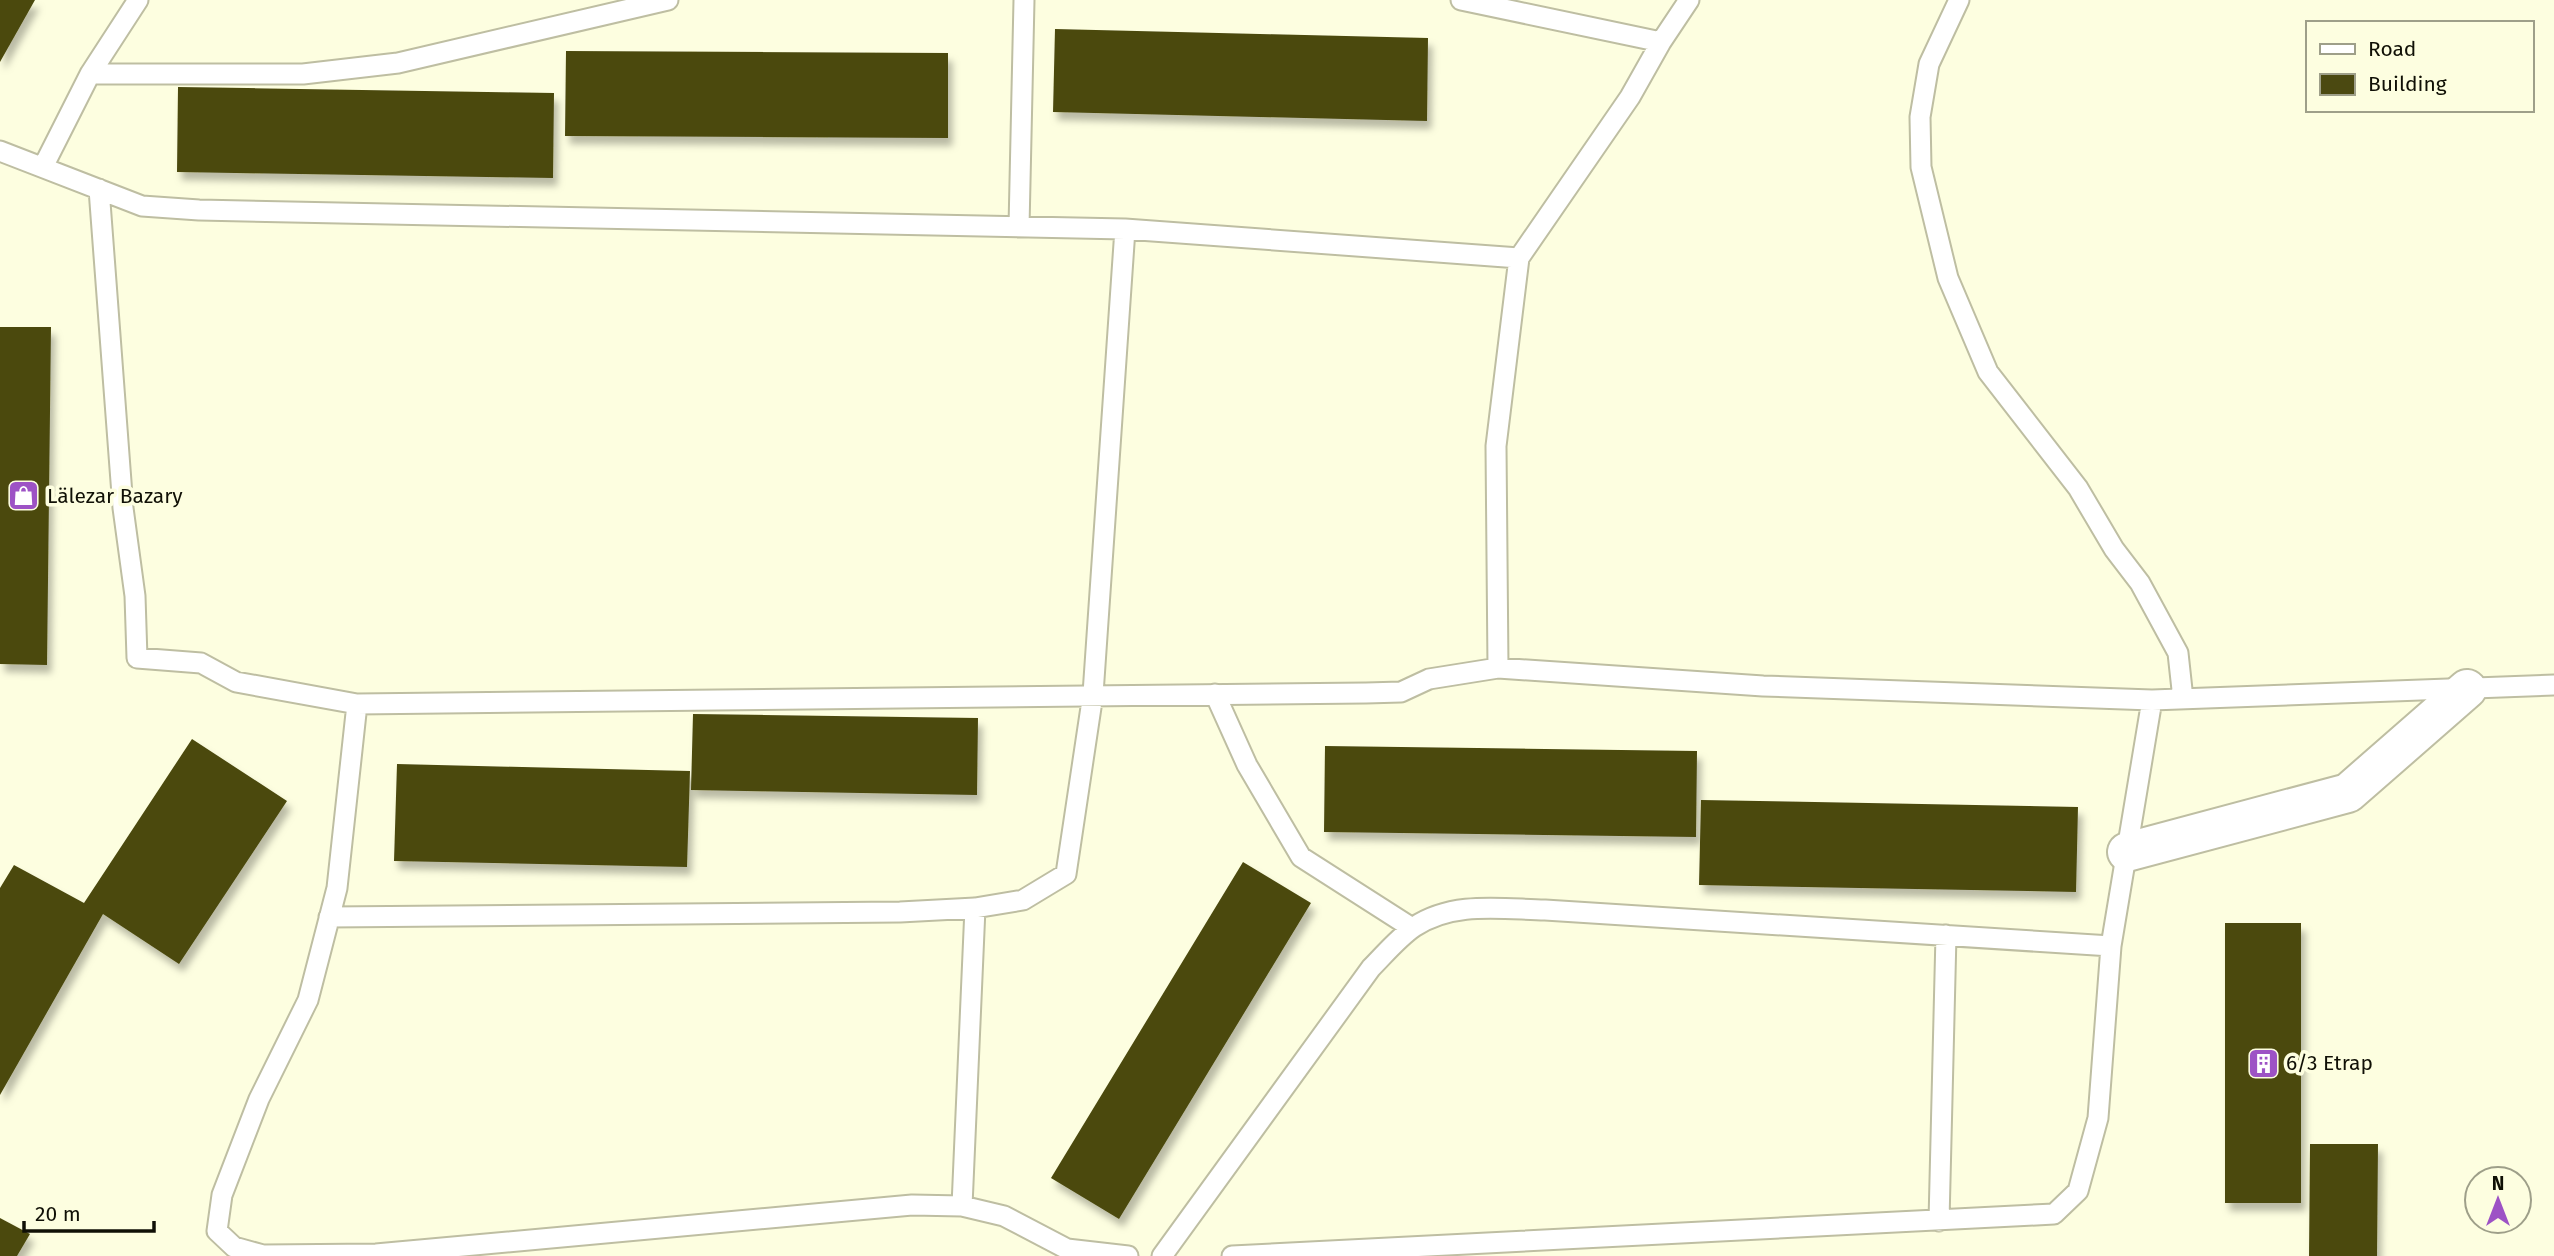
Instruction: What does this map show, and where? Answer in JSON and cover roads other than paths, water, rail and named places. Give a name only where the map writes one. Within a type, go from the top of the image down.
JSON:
[{"type":"street","points":[[2127,852],[2348,793],[2466,689]]},
{"type":"lane","points":[[43,167],[90,74],[138,0]]},
{"type":"lane","points":[[90,74],[303,74],[398,63],[668,0]]},
{"type":"lane","points":[[1019,227],[1024,0]]},
{"type":"lane","points":[[1461,0],[1661,42]]},
{"type":"lane","points":[[1498,668],[1496,446],[1519,257],[1630,97],[1689,0]]},
{"type":"lane","points":[[1959,0],[1929,64],[1920,117],[1920,167],[1948,278],[1988,372],[2078,488],[2114,549],[2140,583],[2178,653],[2183,699]]},
{"type":"lane","points":[[0,151],[142,206],[199,210],[1125,229],[1519,257]]},
{"type":"lane","points":[[99,189],[123,508],[135,596],[137,658],[201,663],[236,682],[357,704],[1401,692],[1429,679],[1498,668],[1763,687],[2152,700],[2554,685]]},
{"type":"lane","points":[[329,917],[901,912],[975,908],[1023,900],[1066,874],[1093,694],[1125,229]]},
{"type":"lane","points":[[1215,694],[1247,765],[1301,857],[1412,928]]},
{"type":"lane","points":[[1232,1256],[2054,1214],[2078,1191],[2098,1118],[2111,946],[2152,700]]},
{"type":"lane","points":[[357,704],[337,888],[308,1000],[258,1099],[222,1195],[217,1231],[234,1247],[262,1255],[376,1254],[912,1205],[962,1206],[1004,1216],[1067,1249],[1128,1256]]},
{"type":"lane","points":[[962,1206],[975,908]]},
{"type":"lane","points":[[1162,1256],[1371,968],[1412,928],[1444,911],[1475,908],[2111,946]]},
{"type":"lane","points":[[1939,1221],[1946,935]]},
{"type":"place","name":"Lälezar Bazary","points":[[24,496]]},
{"type":"place","name":"6/3 Etrap","points":[[2263,1063]]}]
